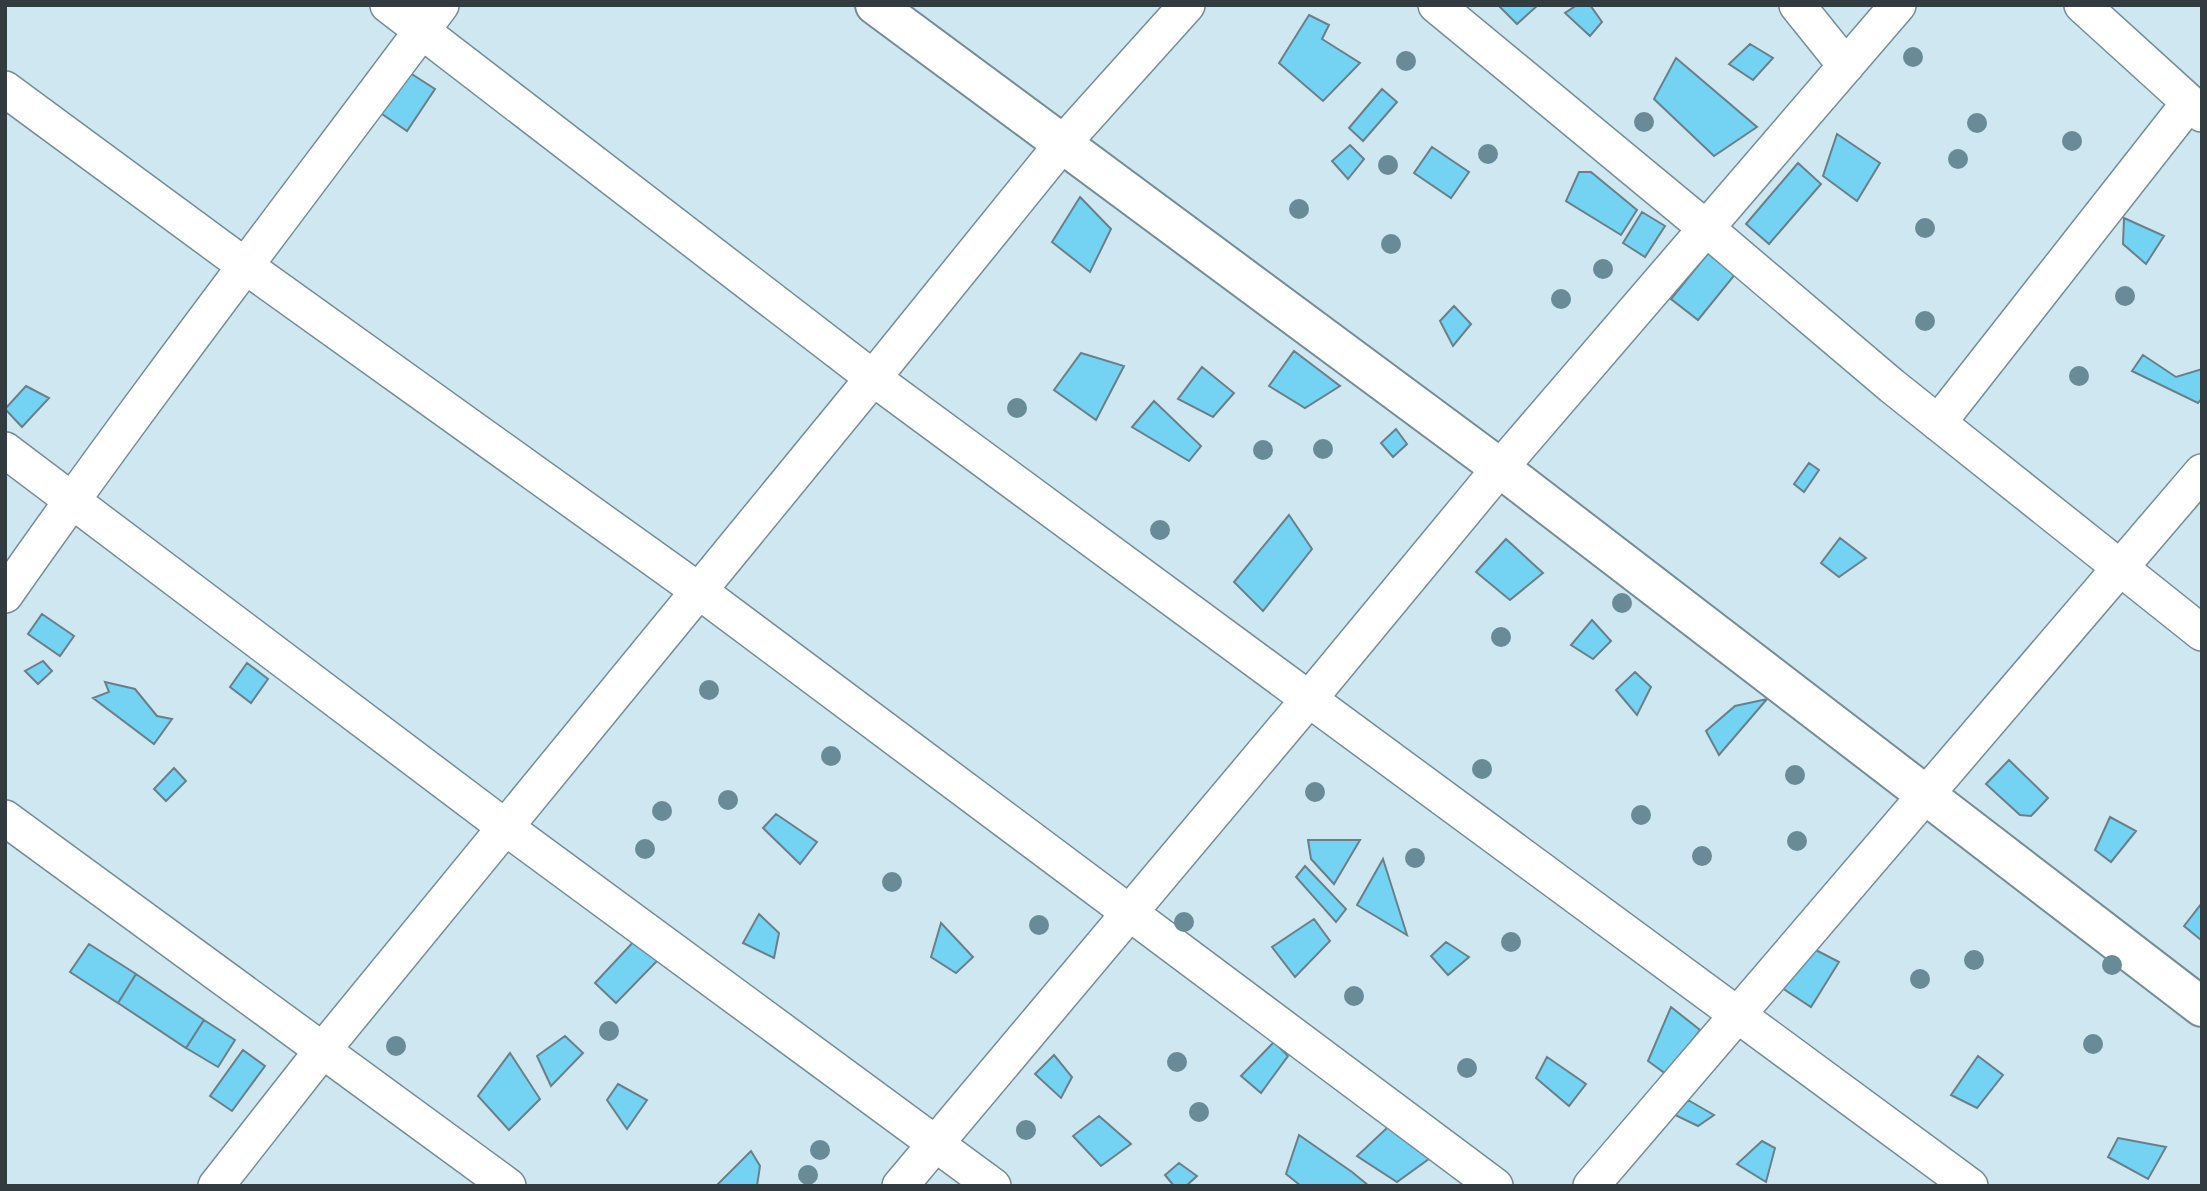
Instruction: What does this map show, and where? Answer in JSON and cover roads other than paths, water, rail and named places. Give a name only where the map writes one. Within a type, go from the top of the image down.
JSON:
[{"type":"street","points":[[388,5],[431,18],[873,378],[1970,1186]]},
{"type":"street","points":[[874,5],[1500,468],[2202,1007]]},
{"type":"street","points":[[216,1186],[322,1051],[1063,143],[1187,5]]},
{"type":"street","points":[[1436,5],[1892,386],[2202,633]]},
{"type":"street","points":[[1797,5],[1846,66]]},
{"type":"street","points":[[900,1186],[1500,468],[1898,5]]},
{"type":"street","points":[[1938,423],[2195,109],[2082,5]]},
{"type":"street","points":[[5,595],[71,500],[244,265],[431,18]]},
{"type":"street","points":[[5,89],[244,265],[698,591],[1494,1186]]},
{"type":"street","points":[[5,450],[505,827],[993,1186]]},
{"type":"street","points":[[1591,1186],[2202,472]]},
{"type":"street","points":[[5,818],[508,1186]]}]
